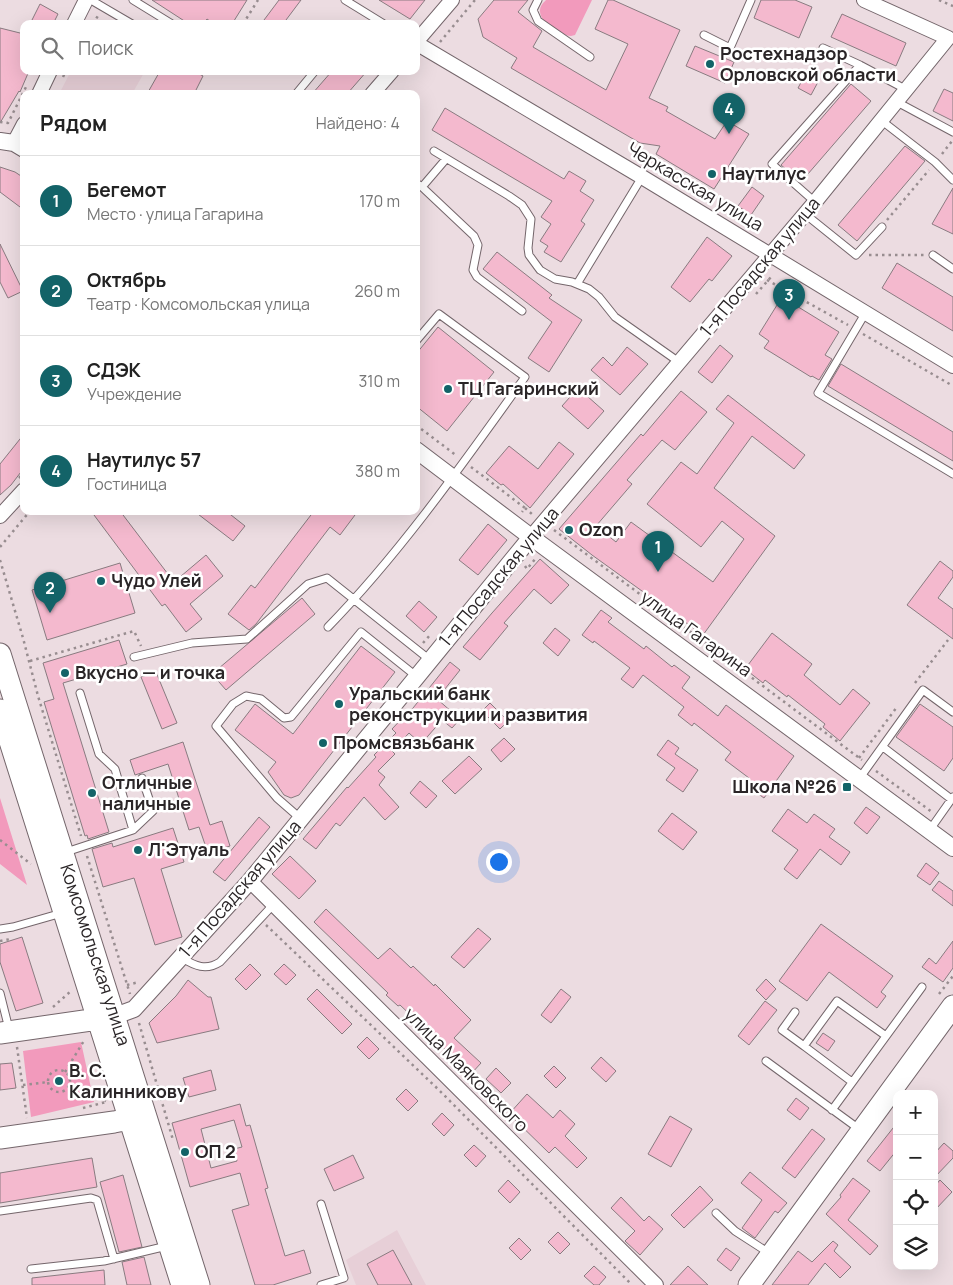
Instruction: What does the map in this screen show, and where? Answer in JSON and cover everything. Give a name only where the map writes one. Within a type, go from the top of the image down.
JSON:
[{"type":"main road","name":"Комсомольская улица","points":[[0,654],[63,853],[95,982]]},
{"type":"main road","name":"Комсомольская улица","points":[[0,710],[65,912],[95,982],[120,1020],[138,1117],[169,1245],[182,1285]]},
{"type":"main road","points":[[749,1285],[953,1006]]},
{"type":"main road","points":[[9,1037],[120,1020]]},
{"type":"main road","name":"Комсомольская улица","points":[[138,1117],[199,1285]]},
{"type":"main road","points":[[0,1138],[138,1117]]},
{"type":"street","points":[[76,20],[86,0]]},
{"type":"street","points":[[420,38],[452,0]]},
{"type":"street","points":[[864,0],[951,39]]},
{"type":"street","name":"1-я Посадская улица","points":[[120,1020],[181,958],[250,881],[531,537],[951,39]]},
{"type":"street","name":"Черкасская улица","points":[[420,45],[642,177],[953,366]]},
{"type":"street","points":[[41,90],[48,75]]},
{"type":"street","points":[[375,90],[389,75]]},
{"type":"street","points":[[12,144],[20,131]]},
{"type":"street","name":"улица Гагарина","points":[[420,453],[859,779],[934,824],[953,848]]},
{"type":"street","points":[[0,516],[20,494]]},
{"type":"street","name":"улица Маяковского","points":[[250,881],[656,1285]]},
{"type":"lane","points":[[91,0],[125,20]]},
{"type":"lane","points":[[133,0],[166,20]]},
{"type":"lane","points":[[345,0],[378,20]]},
{"type":"lane","points":[[538,0],[533,10],[538,21],[590,57]]},
{"type":"lane","points":[[704,35],[730,48],[750,0]]},
{"type":"lane","points":[[823,48],[907,90]]},
{"type":"lane","points":[[815,202],[772,164],[860,65]]},
{"type":"lane","points":[[299,90],[313,75]]},
{"type":"lane","points":[[897,102],[953,132]]},
{"type":"lane","points":[[882,120],[935,162],[953,180]]},
{"type":"lane","points":[[434,152],[522,205],[531,219],[529,255],[540,270],[555,279],[577,284],[588,289],[599,298],[615,317],[680,362]]},
{"type":"lane","points":[[420,184],[446,159]]},
{"type":"lane","points":[[577,284],[642,177]]},
{"type":"lane","points":[[420,186],[474,236],[478,245],[472,270],[477,277],[522,311]]},
{"type":"lane","points":[[804,214],[856,255],[882,226]]},
{"type":"lane","points":[[933,255],[953,268]]},
{"type":"lane","points":[[866,312],[818,392],[953,474]]},
{"type":"lane","points":[[328,627],[356,599],[453,477],[525,377],[439,314],[420,336]]},
{"type":"lane","points":[[134,657],[192,642],[247,639],[308,584],[327,578],[356,599],[430,660]]},
{"type":"lane","points":[[301,819],[278,798],[216,726],[233,704],[246,696],[261,700],[284,718],[291,717],[361,632],[417,677]]},
{"type":"lane","points":[[859,779],[923,690],[953,712]]},
{"type":"lane","points":[[80,693],[99,754],[116,769],[133,830]]},
{"type":"lane","points":[[882,748],[952,798],[934,824]]},
{"type":"lane","points":[[63,853],[133,830],[152,811],[142,778]]},
{"type":"lane","points":[[181,958],[193,964],[212,967],[220,962],[274,905]]},
{"type":"lane","points":[[0,929],[65,912]]},
{"type":"lane","points":[[832,1110],[922,987]]},
{"type":"lane","points":[[0,993],[9,1037]]},
{"type":"lane","points":[[804,1046],[837,1001],[886,1036]]},
{"type":"lane","points":[[795,1012],[782,1030],[852,1082]]},
{"type":"lane","points":[[766,1062],[861,1131]]},
{"type":"lane","points":[[0,1211],[91,1198],[97,1200],[114,1259]]},
{"type":"lane","points":[[321,1204],[344,1278],[321,1285]]},
{"type":"lane","points":[[716,1213],[735,1230],[771,1255]]},
{"type":"lane","points":[[31,1269],[114,1259],[169,1245]]},
{"type":"path","points":[[246,20],[258,0]]},
{"type":"path","points":[[431,52],[475,0]]},
{"type":"path","points":[[939,0],[953,6]]},
{"type":"path","points":[[24,90],[30,79]]},
{"type":"path","points":[[0,122],[8,123],[20,99]]},
{"type":"path","points":[[882,226],[953,140]]},
{"type":"path","points":[[856,255],[933,255]]},
{"type":"path","points":[[420,428],[543,523],[869,765],[934,824]]},
{"type":"path","points":[[513,523],[525,508]]},
{"type":"path","points":[[0,547],[27,515]]},
{"type":"path","points":[[0,560],[30,661],[38,696],[127,984],[120,1020],[175,1146]]},
{"type":"path","points":[[417,650],[436,628]]},
{"type":"path","points":[[30,661],[134,631],[144,655]]},
{"type":"path","points":[[0,840],[36,867]]},
{"type":"path","points":[[260,919],[440,1091],[632,1285]]},
{"type":"path","points":[[44,1009],[54,1007],[74,988],[124,974]]},
{"type":"path","points":[[127,984],[143,981]]},
{"type":"path","points":[[65,1072],[69,1078],[69,1084],[65,1090],[58,1091],[52,1089],[48,1082],[49,1076],[55,1071],[65,1072],[120,1020]]},
{"type":"path","points":[[9,1037],[23,1085],[27,1122]]},
{"type":"path","points":[[23,1085],[48,1082]]},
{"type":"path","points":[[69,1084],[108,1102]]},
{"type":"shaded area","points":[[546,0],[592,0],[575,35],[571,36],[556,31],[543,20],[540,9]]},
{"type":"shaded area","points":[[69,75],[143,75],[134,90],[61,90]]},
{"type":"shaded area","points":[[0,798],[27,885],[0,864]]},
{"type":"shaded area","points":[[81,1042],[94,1102],[31,1117],[23,1051]]},
{"type":"shaded area","points":[[397,1230],[426,1285],[356,1285],[346,1260]]},
{"type":"building","points":[[152,0],[247,0],[234,20],[183,20]]},
{"type":"building","points":[[279,0],[301,0],[286,20],[264,20]]},
{"type":"building","points":[[379,0],[425,0],[410,19]]},
{"type":"building","points":[[494,0],[528,0],[518,12],[542,31],[533,47],[606,90],[628,44],[595,29],[608,0],[613,0],[680,30],[649,98],[668,107],[666,111],[715,139],[727,121],[749,134],[714,189],[656,154],[660,146],[640,143],[511,68],[517,58],[483,37],[478,19]]},
{"type":"building","points":[[761,0],[795,0],[812,7],[799,38],[754,18]]},
{"type":"building","points":[[40,4],[58,14],[55,20],[32,20]]},
{"type":"building","points":[[842,14],[906,43],[896,66],[831,37]]},
{"type":"building","points":[[0,28],[20,33],[20,75],[27,75],[20,92],[0,123]]},
{"type":"building","name":"Ростехнадзор Орловской области","points":[[695,46],[734,62],[725,83],[686,66]]},
{"type":"building","points":[[158,75],[203,76],[196,90],[149,90]]},
{"type":"building","points":[[329,75],[364,75],[350,90],[315,90]]},
{"type":"building","points":[[805,75],[818,82],[811,95],[798,88]]},
{"type":"building","points":[[851,84],[871,101],[801,182],[781,165]]},
{"type":"building","points":[[944,89],[953,93],[953,121],[933,111]]},
{"type":"building","points":[[445,108],[564,179],[569,171],[586,181],[580,191],[594,200],[581,221],[585,224],[561,262],[544,252],[548,246],[540,241],[551,224],[541,217],[552,201],[432,130]]},
{"type":"building","points":[[905,146],[925,161],[857,241],[838,225]]},
{"type":"building","points":[[0,167],[20,175],[20,207],[0,192]]},
{"type":"building","points":[[752,187],[764,196],[751,215],[738,206]]},
{"type":"building","points":[[953,188],[953,234],[932,224]]},
{"type":"building","points":[[707,237],[732,256],[712,281],[709,279],[690,302],[671,287]]},
{"type":"building","points":[[0,244],[20,285],[20,292],[8,298],[0,282]]},
{"type":"building","points":[[497,252],[552,295],[549,298],[582,320],[549,372],[528,358],[552,322],[483,269]]},
{"type":"building","points":[[897,263],[953,297],[953,331],[882,288]]},
{"type":"building","points":[[782,297],[839,332],[825,355],[832,359],[819,380],[764,348],[769,341],[759,334]]},
{"type":"building","name":"ТЦ Гагаринский","points":[[438,327],[494,372],[447,431],[420,409],[420,349]]},
{"type":"building","points":[[720,345],[733,356],[712,383],[698,372]]},
{"type":"building","points":[[627,347],[648,364],[620,395],[591,370],[603,357],[612,366]]},
{"type":"building","points":[[841,364],[953,432],[953,461],[828,386]]},
{"type":"building","points":[[578,388],[604,411],[588,429],[562,406]]},
{"type":"building","points":[[681,391],[707,412],[675,450],[662,440],[627,480],[632,484],[596,526],[616,542],[631,522],[713,582],[744,539],[722,521],[701,547],[647,504],[681,462],[697,474],[734,423],[716,409],[728,395],[805,455],[794,469],[752,436],[714,488],[775,536],[703,635],[559,529]]},
{"type":"building","points":[[20,439],[20,473],[0,495],[0,464]]},
{"type":"building","points":[[559,442],[574,454],[530,508],[503,484],[501,485],[486,473],[509,446],[538,469]]},
{"type":"building","points":[[94,515],[123,515],[174,582],[206,555],[223,576],[190,604],[202,619],[186,632],[165,604],[162,606]]},
{"type":"building","points":[[199,515],[231,515],[245,526],[233,541]]},
{"type":"building","points":[[311,515],[355,515],[340,535],[330,527],[256,624],[249,630],[228,614],[251,585],[255,588]]},
{"type":"building","points":[[488,524],[507,540],[478,575],[459,560]]},
{"type":"building","points":[[540,559],[569,585],[551,604],[534,589],[504,623],[508,626],[480,660],[463,647]]},
{"type":"building","points":[[940,561],[953,571],[953,577],[938,598],[953,609],[953,639],[907,605]]},
{"type":"building","points":[[120,563],[135,613],[47,640],[32,590]]},
{"type":"building","points":[[302,598],[315,614],[226,690],[212,674]]},
{"type":"building","points":[[419,601],[437,617],[424,632],[406,616]]},
{"type":"building","points":[[601,610],[612,618],[608,622],[644,649],[646,646],[672,667],[674,665],[690,677],[682,688],[718,716],[726,705],[794,756],[764,798],[744,784],[749,778],[725,760],[731,752],[694,723],[692,726],[678,715],[684,707],[643,675],[633,688],[621,679],[630,668],[594,641],[593,643],[582,635]]},
{"type":"building","points":[[555,628],[570,640],[558,656],[543,643]]},
{"type":"building","points":[[772,633],[812,664],[804,675],[840,705],[853,689],[870,703],[840,741],[823,727],[825,724],[788,695],[787,697],[765,680],[763,683],[745,669]]},
{"type":"building","points":[[119,640],[127,664],[63,683],[109,832],[88,839],[87,835],[85,836],[44,702],[54,699],[43,663]]},
{"type":"building","points":[[361,646],[395,672],[299,795],[291,798],[284,795],[268,772],[276,762],[235,730],[255,704],[293,734]]},
{"type":"building","points":[[450,662],[460,670],[437,699],[460,719],[452,728],[442,720],[421,744],[409,733],[392,751],[395,754],[378,771],[385,777],[379,785],[399,807],[385,820],[364,797],[340,826],[336,823],[316,849],[303,839],[347,787],[376,757],[374,755],[396,733],[392,729],[409,713]]},
{"type":"building","points":[[156,672],[177,723],[162,729],[141,677]]},
{"type":"building","points":[[490,703],[508,721],[500,729],[482,711]]},
{"type":"building","points":[[920,704],[953,727],[953,758],[944,771],[896,737]]},
{"type":"building","points":[[504,738],[515,749],[501,762],[491,750]]},
{"type":"building","points":[[668,740],[679,748],[675,754],[698,770],[683,792],[666,780],[675,768],[657,755]]},
{"type":"building","points":[[183,742],[210,825],[222,821],[230,846],[208,853],[199,827],[189,830],[168,764],[135,775],[130,760]]},
{"type":"building","points":[[469,756],[482,769],[455,794],[442,781]]},
{"type":"building","points":[[420,781],[437,796],[426,808],[410,793]]},
{"type":"building","points":[[866,807],[880,817],[867,834],[854,823]]},
{"type":"building","points":[[788,809],[807,823],[814,814],[835,829],[829,837],[850,852],[841,865],[820,849],[797,879],[784,869],[798,850],[772,831]]},
{"type":"building","points":[[672,813],[697,832],[683,850],[658,831]]},
{"type":"building","points":[[259,817],[270,827],[225,881],[213,872]]},
{"type":"building","points":[[173,828],[184,862],[161,869],[182,937],[155,945],[134,878],[103,887],[92,849],[112,843],[113,847]]},
{"type":"building","points":[[290,856],[316,881],[299,899],[272,874]]},
{"type":"building","points":[[926,863],[939,873],[930,885],[917,876]]},
{"type":"building","points":[[939,881],[953,891],[953,906],[932,890]]},
{"type":"building","points":[[326,909],[378,959],[390,948],[411,968],[413,966],[434,986],[435,984],[471,1020],[454,1038],[481,1063],[471,1074],[400,1005],[398,1006],[386,995],[388,993],[314,922]]},
{"type":"building","points":[[821,924],[893,976],[881,992],[886,996],[877,1008],[829,972],[807,1001],[779,981]]},
{"type":"building","points":[[478,928],[491,939],[464,968],[451,957]]},
{"type":"building","points":[[22,937],[43,1003],[16,1011],[0,962],[0,944]]},
{"type":"building","points":[[953,941],[953,968],[943,982],[922,967],[929,958],[936,964]]},
{"type":"building","points":[[250,964],[261,975],[246,990],[235,979]]},
{"type":"building","points":[[284,964],[296,975],[286,985],[274,974]]},
{"type":"building","points":[[766,979],[776,989],[766,1000],[756,990]]},
{"type":"building","points":[[188,980],[208,997],[211,997],[219,1029],[157,1043],[149,1023],[176,996]]},
{"type":"building","points":[[317,989],[352,1024],[342,1034],[307,999]]},
{"type":"building","points":[[561,989],[571,997],[551,1023],[541,1015]]},
{"type":"building","points":[[765,1001],[777,1010],[749,1045],[738,1036]]},
{"type":"building","points":[[823,1033],[835,1041],[828,1051],[816,1043]]},
{"type":"building","points":[[367,1037],[379,1049],[369,1059],[357,1047]]},
{"type":"building","points":[[601,1057],[616,1071],[606,1082],[591,1068]]},
{"type":"building","points":[[12,1063],[16,1088],[0,1090],[0,1064]]},
{"type":"building","points":[[554,1066],[566,1078],[556,1088],[544,1076]]},
{"type":"building","points":[[496,1068],[511,1083],[501,1093],[486,1079]]},
{"type":"building","points":[[211,1070],[216,1090],[189,1097],[183,1078]]},
{"type":"building","points":[[406,1089],[418,1101],[408,1111],[396,1099]]},
{"type":"building","points":[[527,1094],[553,1118],[560,1110],[575,1124],[565,1136],[587,1158],[577,1168],[555,1147],[549,1153],[509,1114]]},
{"type":"building","points":[[796,1098],[809,1108],[800,1120],[787,1110]]},
{"type":"building","points":[[240,1104],[246,1126],[250,1125],[268,1188],[265,1189],[285,1256],[304,1250],[311,1273],[273,1285],[255,1285],[232,1210],[249,1205],[240,1173],[190,1187],[172,1123]],"holes":[[[234,1120],[242,1147],[234,1149],[237,1161],[211,1168],[201,1129]]]},
{"type":"building","points":[[442,1113],[454,1125],[444,1136],[432,1124]]},
{"type":"building","points":[[670,1116],[692,1129],[671,1167],[648,1154]]},
{"type":"building","points":[[893,1128],[893,1155],[880,1171],[867,1161]]},
{"type":"building","points":[[812,1129],[825,1139],[795,1178],[782,1168]]},
{"type":"building","points":[[944,1143],[953,1151],[953,1158],[938,1174],[938,1150]]},
{"type":"building","points":[[474,1145],[486,1156],[476,1167],[464,1155]]},
{"type":"building","points":[[353,1155],[364,1178],[334,1191],[324,1169]]},
{"type":"building","points":[[92,1158],[97,1187],[0,1203],[0,1173]]},
{"type":"building","points":[[750,1172],[787,1203],[778,1213],[775,1211],[755,1238],[742,1228],[762,1200],[741,1183]]},
{"type":"building","points":[[123,1175],[142,1247],[119,1252],[100,1182]]},
{"type":"building","points":[[853,1178],[870,1191],[848,1220],[878,1246],[870,1255],[826,1214],[841,1197],[840,1195]]},
{"type":"building","points":[[508,1180],[520,1192],[510,1203],[498,1191]]},
{"type":"building","points":[[940,1180],[952,1192],[938,1207],[938,1182]]},
{"type":"building","points":[[700,1186],[713,1200],[684,1228],[671,1215]]},
{"type":"building","points":[[621,1197],[644,1221],[649,1216],[663,1229],[640,1255],[625,1241],[635,1231],[611,1208]]},
{"type":"building","points":[[558,1232],[570,1244],[560,1254],[548,1242]]},
{"type":"building","points":[[519,1238],[531,1250],[521,1260],[509,1248]]},
{"type":"building","points":[[833,1241],[838,1245],[834,1251],[851,1267],[840,1278],[825,1263],[808,1285],[772,1285],[798,1251],[812,1262]]},
{"type":"building","points":[[726,1248],[740,1258],[731,1271],[717,1260]]},
{"type":"building","points":[[393,1250],[412,1285],[378,1285],[367,1264]]},
{"type":"building","points":[[144,1257],[151,1285],[127,1285],[122,1262]]},
{"type":"building","points":[[594,1266],[606,1277],[599,1285],[594,1285],[584,1276]]},
{"type":"building","points":[[688,1266],[708,1285],[670,1285]]},
{"type":"building","points":[[104,1270],[105,1285],[32,1285],[32,1278]]},
{"type":"place","name":"Ростехнадзор Орловской области","points":[[710,64]]},
{"type":"place","name":"Наутилус 57","points":[[729,134]]},
{"type":"place","name":"Наутилус","points":[[712,174]]},
{"type":"place","name":"СДЭК","points":[[789,320]]},
{"type":"place","name":"ТЦ Гагаринский","points":[[448,389]]},
{"type":"place","name":"Ozon","points":[[569,530]]},
{"type":"place","name":"Бегемот","points":[[658,572]]},
{"type":"place","name":"Чудо Улей","points":[[101,581]]},
{"type":"place","name":"Октябрь","points":[[50,613]]},
{"type":"place","name":"Вкусно — и точка","points":[[65,673]]},
{"type":"place","name":"Уральский банк реконструкции и развития","points":[[339,704]]},
{"type":"place","name":"Промсвязьбанк","points":[[323,743]]},
{"type":"place","name":"Школа №26","points":[[847,787]]},
{"type":"place","name":"Отличные наличные","points":[[92,793]]},
{"type":"place","name":"Л'Этуаль","points":[[138,850]]},
{"type":"place","name":"В. С. Калинникову","points":[[59,1081]]},
{"type":"place","name":"ОП 2","points":[[185,1152]]}]
